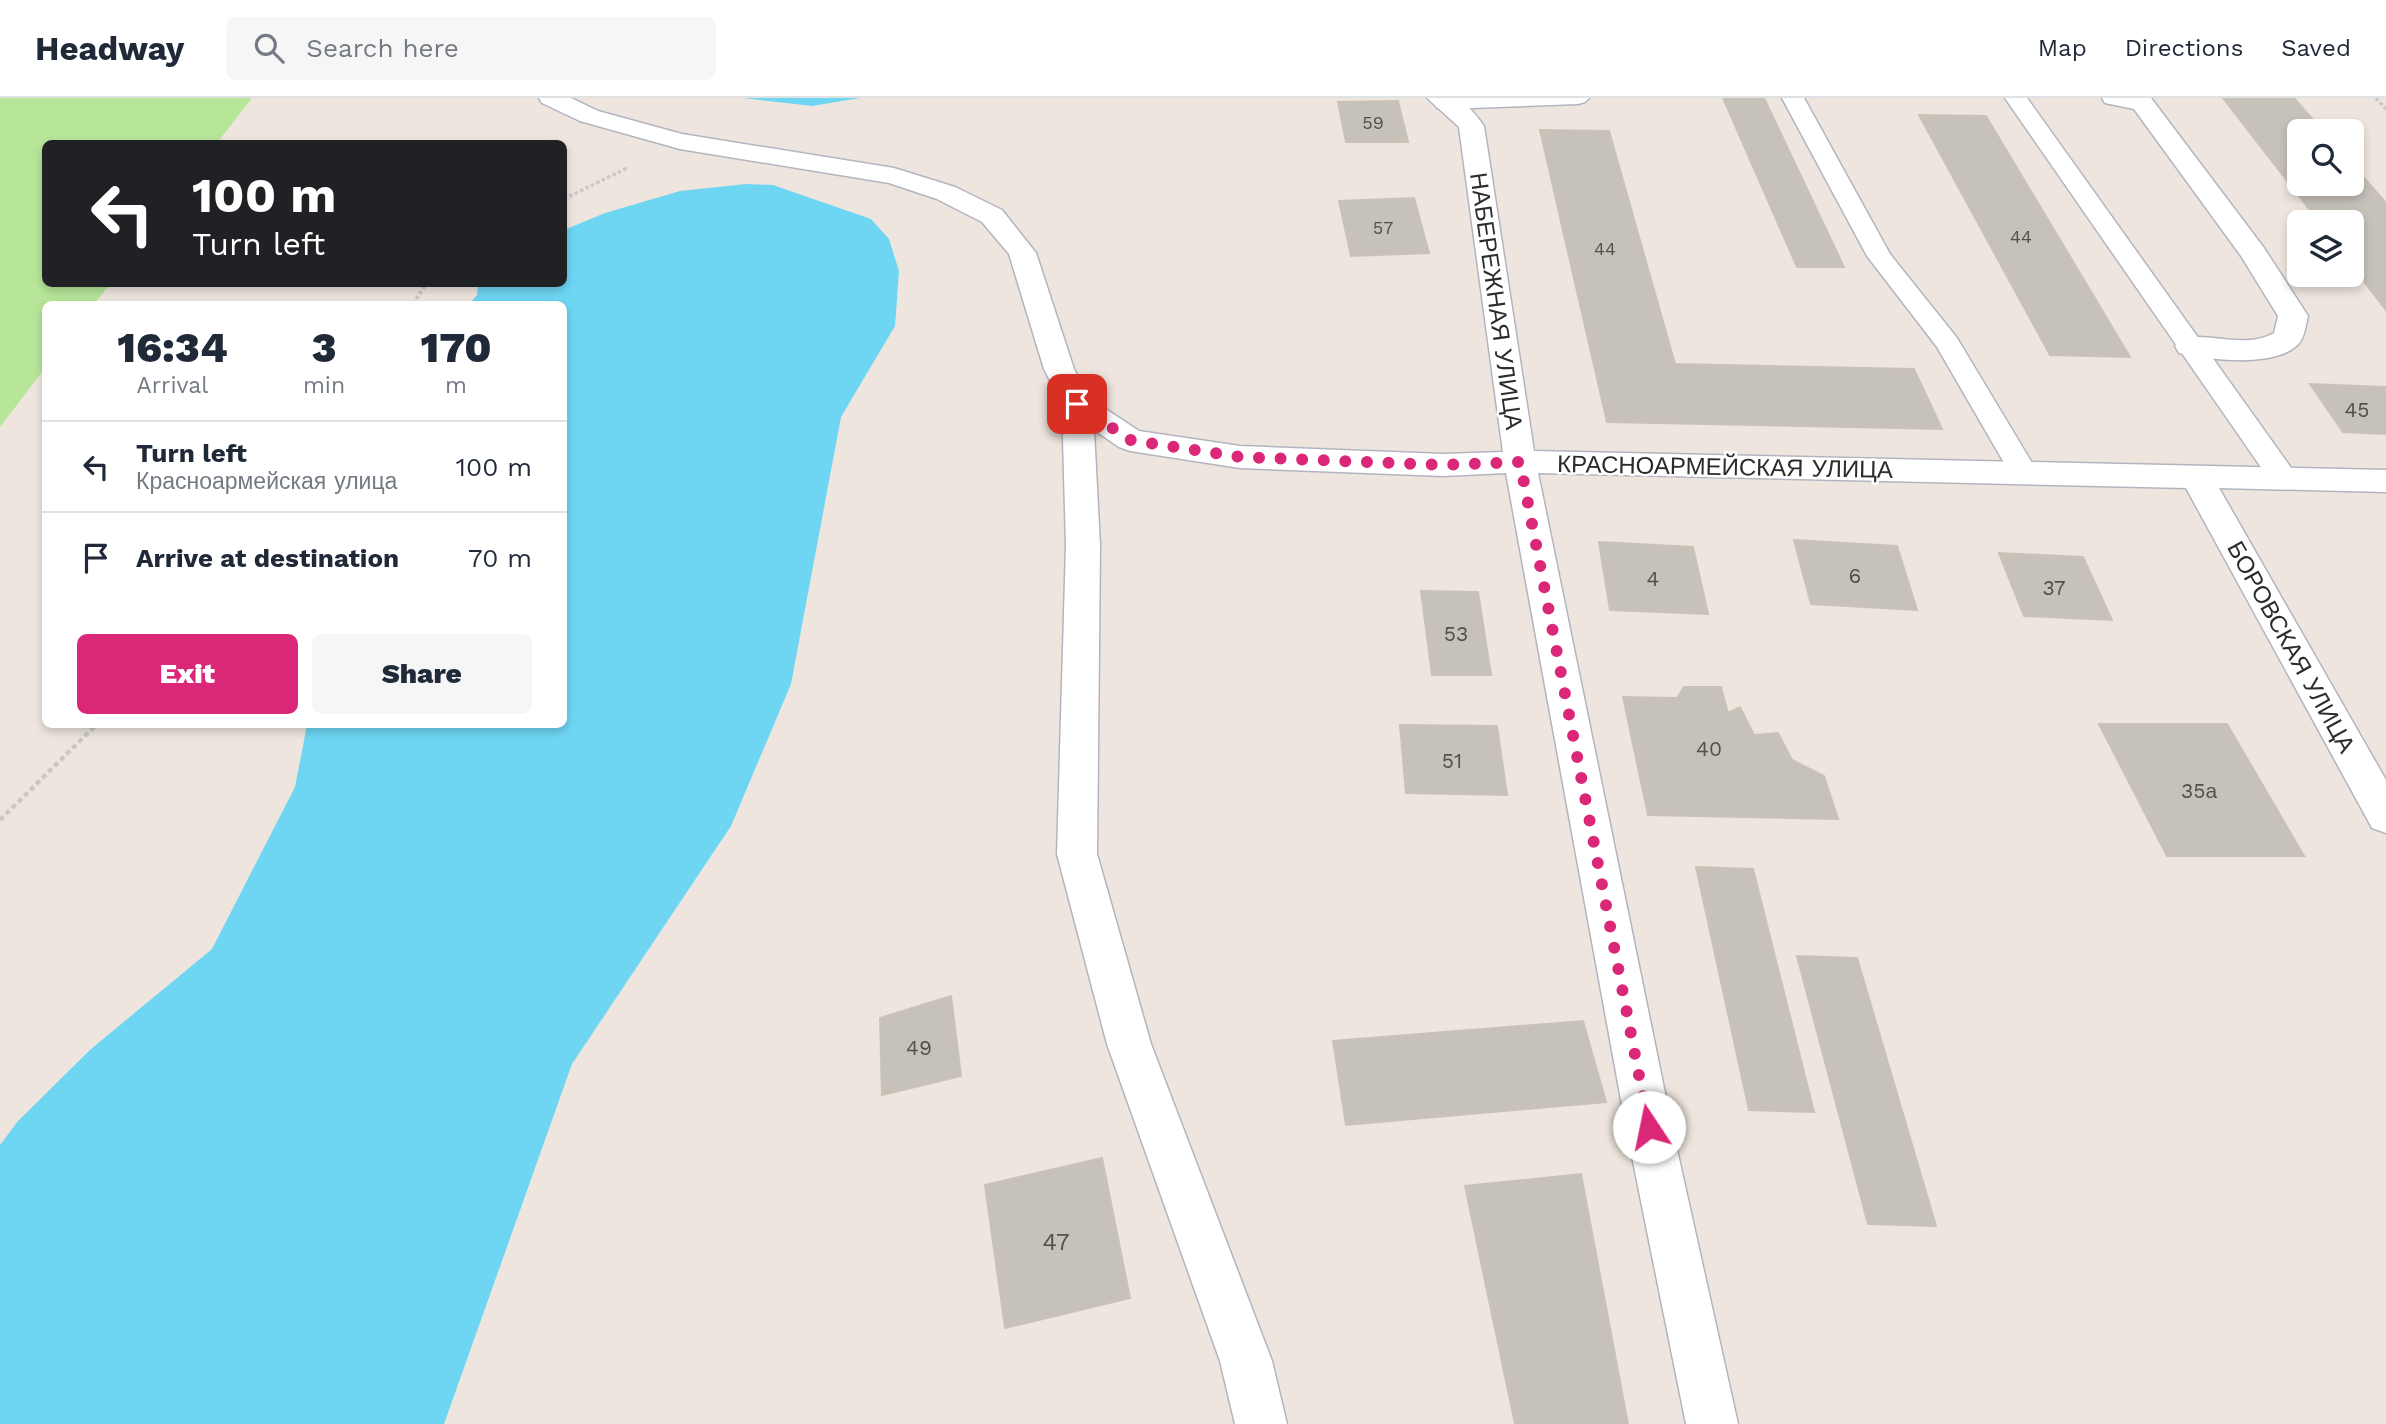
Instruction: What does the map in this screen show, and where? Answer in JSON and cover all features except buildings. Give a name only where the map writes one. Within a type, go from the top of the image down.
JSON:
[{"type":"street","points":[[551,98],[589,116],[680,141],[894,176],[946,193],[992,216],[1022,253],[1059,369],[1077,404],[1083,545],[1077,854],[1129,1044],[1246,1361],[1261,1424]]},
{"type":"street","points":[[2114,98],[2142,103],[2254,254],[2293,316],[2288,338],[2271,349],[2240,352],[2190,346]]},
{"type":"street","name":"НАБЕРЕЖНАЯ УЛИЦА","points":[[1442,100],[1460,112],[1471,126],[1520,462],[1649,1127],[1712,1424]]},
{"type":"street","name":"КРАСНОАРМЕЙСКАЯ УЛИЦА","points":[[1077,404],[1130,440],[1240,457],[1443,465],[1520,462],[2386,481]]},
{"type":"street","name":"БОРОВСКАЯ УЛИЦА","points":[[2196,477],[2386,816]]},
{"type":"lane","points":[[1442,100],[1578,98]]},
{"type":"lane","points":[[1793,98],[1879,256],[1948,344],[2024,474]]},
{"type":"lane","points":[[2016,98],[2284,479]]},
{"type":"path","points":[[2376,98],[2386,109]]},
{"type":"path","points":[[567,198],[680,141]]},
{"type":"path","points":[[0,820],[93,728]]},
{"type":"green space","points":[[0,98],[252,98],[219,140],[42,140],[42,287],[108,287],[96,301],[42,301],[42,372],[0,427]]},
{"type":"water","points":[[743,98],[860,98],[812,106]]},
{"type":"water","points":[[746,184],[773,185],[871,219],[889,239],[899,271],[895,326],[841,417],[791,684],[731,826],[572,1064],[444,1424],[0,1424],[0,1145],[18,1121],[91,1049],[212,949],[295,787],[306,728],[567,728],[567,301],[472,301],[477,295],[478,287],[567,287],[567,229],[605,213],[680,191]]},
{"type":"route","points":[[1077,404],[1130,440],[1240,457],[1443,465],[1520,462],[1649,1127]]}]
